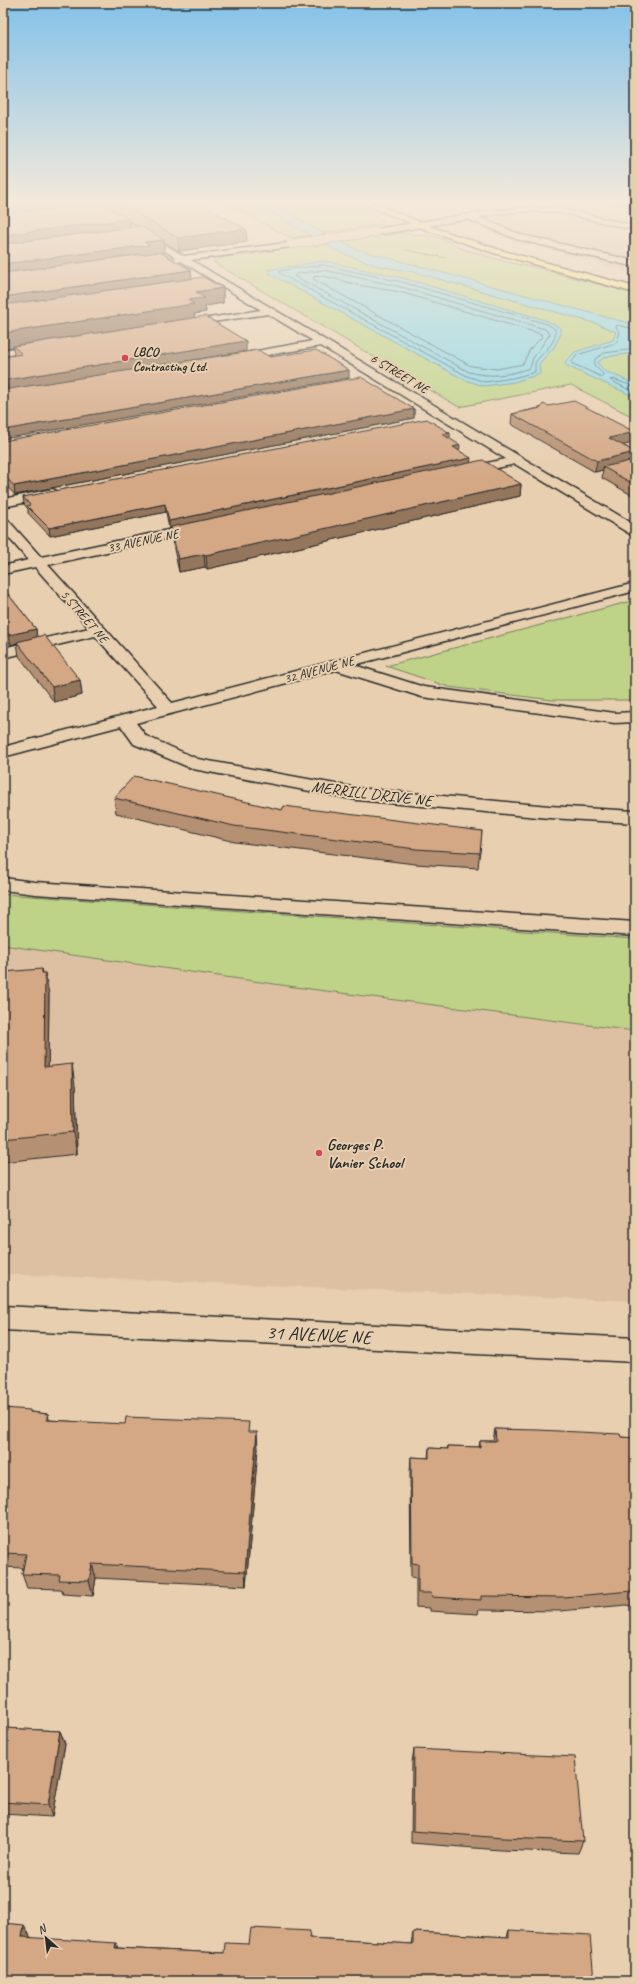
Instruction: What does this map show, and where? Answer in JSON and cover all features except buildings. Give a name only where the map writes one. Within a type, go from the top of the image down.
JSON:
[{"type":"street","name":"6 STREET NE","points":[[243,295],[635,531]]},
{"type":"street","points":[[175,326],[271,311]]},
{"type":"street","points":[[224,359],[322,342]]},
{"type":"street","points":[[3,353],[50,346]]},
{"type":"street","points":[[363,381],[380,378]]},
{"type":"street","points":[[424,421],[445,417]]},
{"type":"street","points":[[447,475],[518,460]]},
{"type":"street","points":[[3,503],[66,490]]},
{"type":"street","name":"5 STREET NE","points":[[3,523],[168,708]]},
{"type":"street","name":"33 AVENUE NE","points":[[3,570],[216,524]]},
{"type":"street","name":"32 AVENUE NE","points":[[3,752],[635,587]]},
{"type":"street","points":[[3,653],[97,630]]},
{"type":"street","points":[[336,665],[422,692],[615,718],[635,717]]},
{"type":"street","name":"MERRILL DRIVE NE","points":[[125,720],[140,740],[193,764],[357,794],[549,812],[635,817]]},
{"type":"street","points":[[3,884],[635,929]]},
{"type":"street","name":"31 AVENUE NE","points":[[3,1318],[635,1350]]},
{"type":"shaded area","name":"Georges P. Vanier School","points":[[3,945],[295,987],[635,1031],[635,1301],[3,1274]]},
{"type":"green space","points":[[268,295],[635,295],[635,418],[571,385],[459,407]]},
{"type":"green space","points":[[635,600],[635,700],[552,700],[449,687],[386,666]]},
{"type":"green space","points":[[3,894],[635,939],[635,1031],[295,987],[3,945]]},
{"type":"water","points":[[308,295],[459,295],[548,321],[559,327],[561,334],[554,347],[539,364],[540,374],[514,382],[484,386],[465,380]]},
{"type":"water","points":[[494,295],[523,295],[635,325],[635,353],[605,357],[597,363],[605,371],[635,384],[635,397],[567,366],[564,363],[575,352],[613,340],[616,332],[598,324]]},
{"type":"place","name":"LBCO Contracting Ltd.","points":[[125,358]]},
{"type":"place","name":"Georges P. Vanier School","points":[[319,1153]]}]
